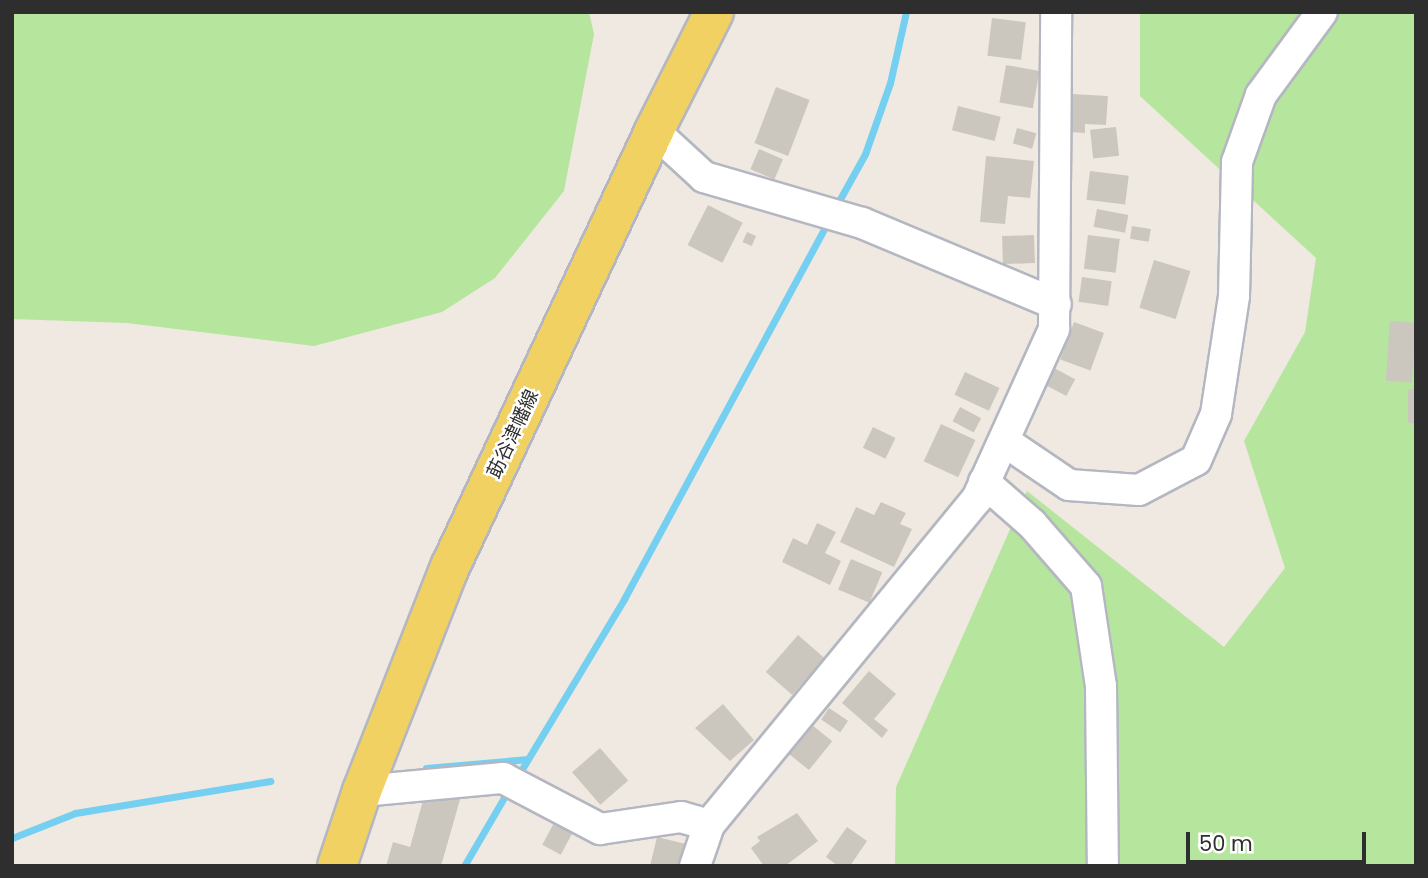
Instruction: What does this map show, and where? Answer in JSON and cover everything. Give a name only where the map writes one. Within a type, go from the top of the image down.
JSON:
[{"type":"main road","name":"莇谷津幡線","points":[[337,866],[362,791],[450,567],[654,131],[714,12]]},
{"type":"street","points":[[695,866],[709,825],[977,499],[1055,329],[1056,12]]},
{"type":"street","points":[[1004,442],[1069,485],[1139,490],[1196,460],[1216,414],[1234,296],[1237,162],[1261,95],[1322,12]]},
{"type":"street","points":[[654,131],[704,177],[862,223],[1056,304]]},
{"type":"street","points":[[984,482],[1032,524],[1086,586],[1101,686],[1103,866]]},
{"type":"street","points":[[362,791],[503,778],[600,829],[681,817],[709,825]]},
{"type":"green space","points":[[12,12],[589,12],[594,34],[564,191],[495,278],[442,312],[314,346],[127,323],[12,319]]},
{"type":"green space","points":[[1140,12],[1416,12],[1416,866],[895,866],[896,787],[1027,491],[1224,647],[1285,568],[1244,441],[1305,332],[1316,258],[1140,96]]},
{"type":"building","points":[[992,18],[1026,22],[1021,60],[987,56]]},
{"type":"building","points":[[1006,65],[1039,71],[1033,108],[999,102]]},
{"type":"building","points":[[776,87],[810,100],[788,156],[754,143]]},
{"type":"building","points":[[1071,94],[1108,96],[1106,125],[1085,124],[1085,133],[1069,132]]},
{"type":"building","points":[[958,106],[1001,117],[995,141],[952,130]]},
{"type":"building","points":[[1116,127],[1119,156],[1093,159],[1090,130]]},
{"type":"building","points":[[1017,128],[1036,133],[1032,149],[1013,143]]},
{"type":"building","points":[[759,149],[783,159],[774,179],[750,169]]},
{"type":"building","points":[[986,156],[1034,161],[1030,198],[1008,196],[1005,224],[980,222]]},
{"type":"building","points":[[1090,171],[1129,176],[1125,205],[1086,200]]},
{"type":"building","points":[[708,205],[743,223],[722,263],[688,245]]},
{"type":"building","points":[[1097,209],[1128,215],[1125,233],[1094,227]]},
{"type":"building","points":[[1132,226],[1151,229],[1149,242],[1130,239]]},
{"type":"building","points":[[747,232],[756,236],[752,246],[743,242]]},
{"type":"building","points":[[1034,235],[1035,263],[1003,264],[1002,236]]},
{"type":"building","points":[[1088,235],[1120,239],[1116,273],[1084,269]]},
{"type":"building","points":[[1154,260],[1190,271],[1176,319],[1139,308]]},
{"type":"building","points":[[1082,277],[1112,281],[1108,306],[1079,302]]},
{"type":"building","points":[[1390,321],[1416,323],[1412,383],[1386,381]]},
{"type":"building","points":[[1074,322],[1104,333],[1090,371],[1060,360]]},
{"type":"building","points":[[1054,368],[1075,379],[1066,396],[1045,385]]},
{"type":"building","points":[[965,372],[999,388],[989,411],[954,395]]},
{"type":"building","points":[[1408,389],[1416,389],[1416,423],[1408,423]]},
{"type":"building","points":[[960,407],[981,418],[974,432],[952,421]]},
{"type":"building","points":[[941,424],[975,440],[958,477],[924,461]]},
{"type":"building","points":[[873,427],[895,438],[885,459],[863,448]]},
{"type":"building","points":[[881,502],[906,513],[900,524],[912,529],[894,567],[840,542],[856,507],[874,515]]},
{"type":"building","points":[[817,523],[836,532],[825,553],[841,561],[830,585],[782,562],[793,538],[807,545]]},
{"type":"building","points":[[851,559],[882,572],[869,603],[838,589]]},
{"type":"building","points":[[798,635],[824,658],[792,695],[766,672]]},
{"type":"building","points":[[869,671],[896,694],[874,719],[888,730],[882,738],[842,703]]},
{"type":"building","points":[[723,704],[754,740],[730,761],[695,728]]},
{"type":"building","points":[[829,708],[848,721],[840,732],[821,720]]},
{"type":"building","points":[[812,725],[832,741],[809,770],[789,754]]},
{"type":"building","points":[[600,748],[628,780],[600,805],[572,772]]},
{"type":"building","points":[[461,796],[441,866],[386,866],[393,842],[410,847],[424,797]]},
{"type":"building","points":[[797,813],[818,841],[785,866],[764,866],[751,848],[760,841],[757,837]]},
{"type":"building","points":[[555,821],[574,831],[561,855],[542,845]]},
{"type":"building","points":[[847,827],[867,841],[850,866],[838,866],[826,857]]},
{"type":"building","points":[[657,837],[686,844],[681,866],[650,866]]},
{"type":"waterway","points":[[835,208],[865,154],[890,83],[906,12]]},
{"type":"waterway","points":[[516,779],[624,599],[828,222]]},
{"type":"waterway","points":[[426,768],[528,759]]},
{"type":"waterway","points":[[12,838],[75,813],[270,781]]},
{"type":"waterway","points":[[464,866],[509,789]]}]
